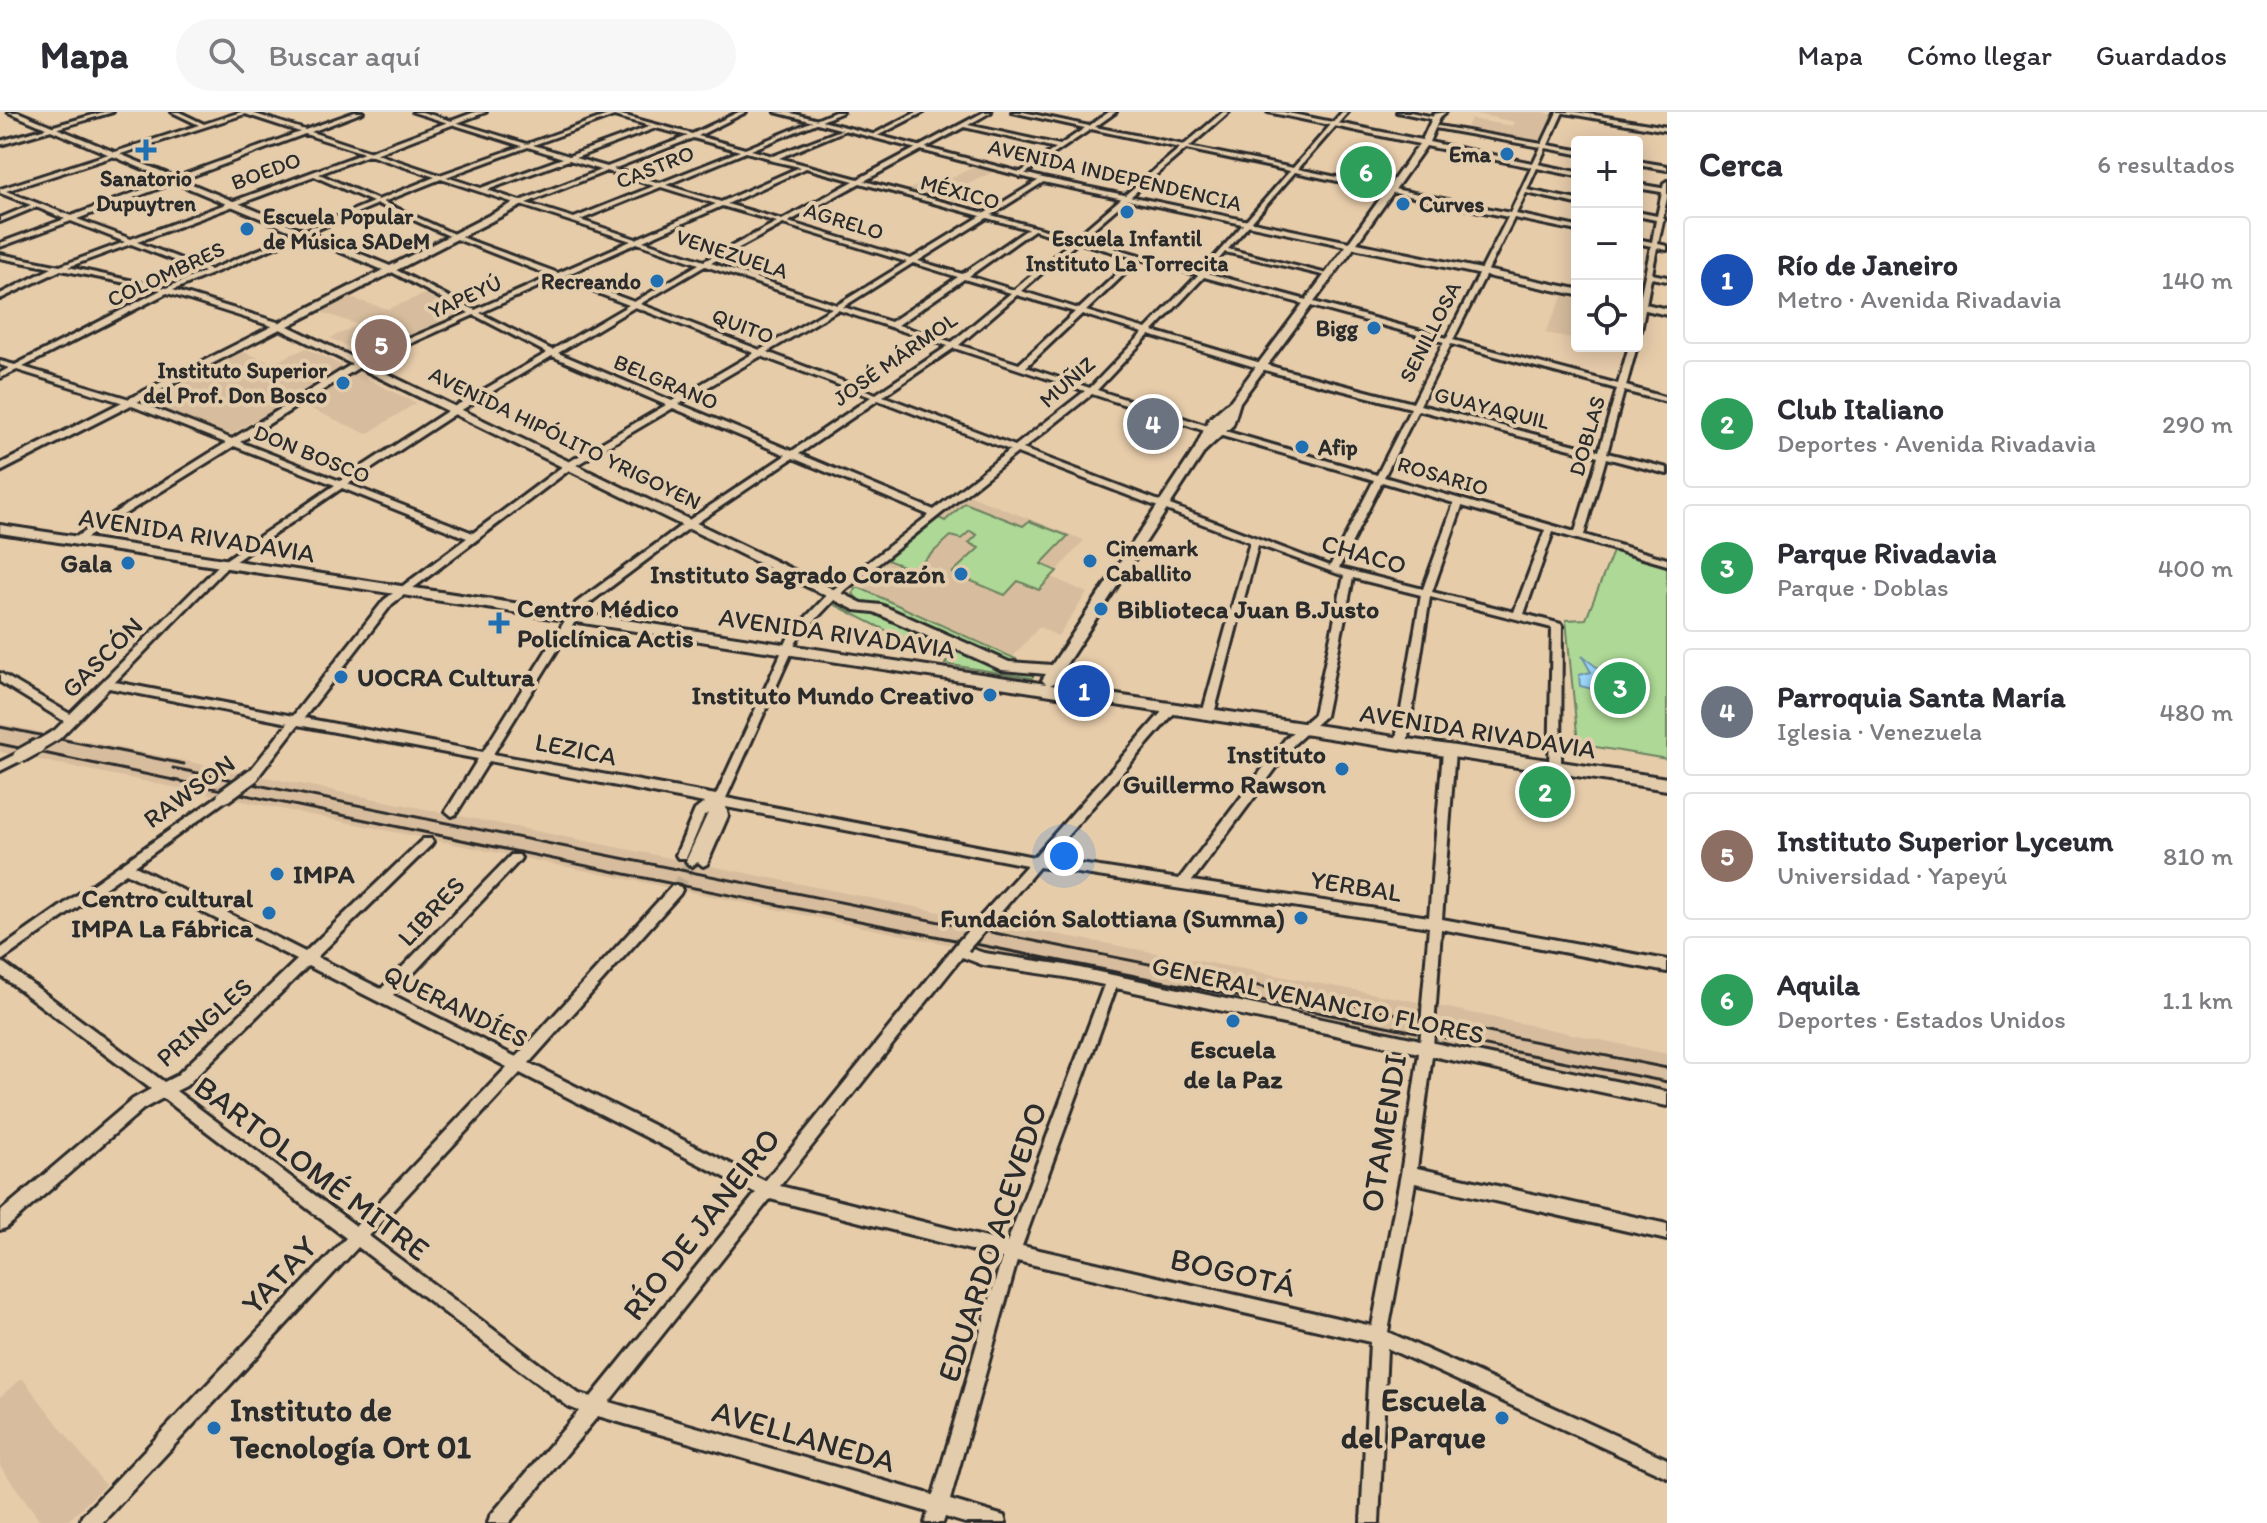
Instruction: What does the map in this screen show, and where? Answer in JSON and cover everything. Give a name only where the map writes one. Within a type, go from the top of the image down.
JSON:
[{"type":"main road","points":[[12,112],[307,232],[392,270]]},
{"type":"main road","points":[[367,154],[482,112]]},
{"type":"main road","name":"AVENIDA INDEPENDENCIA","points":[[779,112],[1020,175],[1571,291]]},
{"type":"main road","points":[[1272,112],[1571,173]]},
{"type":"main road","points":[[1561,112],[1667,129]]},
{"type":"main road","points":[[1044,688],[1201,449],[1214,431],[1236,412],[1235,402],[1391,191],[1438,120]]},
{"type":"main road","points":[[1643,187],[1666,189]]},
{"type":"main road","points":[[0,469],[520,203]]},
{"type":"main road","points":[[375,261],[391,264],[418,256]]},
{"type":"main road","points":[[367,283],[381,271],[375,261]]},
{"type":"main road","points":[[1643,307],[1667,312]]},
{"type":"main road","name":"AVENIDA HIPÓLITO YRIGOYEN","points":[[281,326],[834,594],[1007,667],[1055,670]]},
{"type":"main road","name":"AVENIDA RIVADAVIA","points":[[0,529],[1667,784]]},
{"type":"main road","points":[[926,670],[943,654],[943,645],[933,635]]},
{"type":"street","points":[[0,143],[110,112]]},
{"type":"street","points":[[175,112],[203,125]]},
{"type":"street","points":[[0,191],[245,112]]},
{"type":"street","name":"VENEZUELA","points":[[245,112],[1214,431]]},
{"type":"street","points":[[0,245],[360,112]]},
{"type":"street","name":"AGRELO","points":[[416,112],[1262,366]]},
{"type":"street","name":"MÉXICO","points":[[604,112],[1076,243],[1667,400]]},
{"type":"street","points":[[520,203],[691,137],[743,112]]},
{"type":"street","name":"CASTRO","points":[[573,221],[840,112]]},
{"type":"street","points":[[873,136],[921,112]]},
{"type":"street","name":"GASCÓN","points":[[0,767],[56,735],[225,564],[341,485],[455,410],[704,264],[988,112]]},
{"type":"street","points":[[1015,112],[1571,228]]},
{"type":"street","points":[[1036,117],[1045,112]]},
{"type":"street","points":[[1020,175],[1113,112]]},
{"type":"street","name":"JOSÉ MÁRMOL","points":[[571,616],[580,605],[689,524],[954,345],[1130,198],[1226,112]]},
{"type":"street","name":"MUÑIZ","points":[[785,650],[834,594],[1092,390],[1201,276],[1345,112]]},
{"type":"street","points":[[1400,112],[1571,151]]},
{"type":"street","name":"SENILLOSA","points":[[1333,570],[1446,340],[1537,166],[1561,112]]},
{"type":"street","name":"COLOMBRES","points":[[0,376],[167,290],[209,272],[441,177],[616,113]]},
{"type":"street","points":[[962,125],[1060,147]]},
{"type":"street","points":[[481,190],[655,127]]},
{"type":"street","points":[[771,159],[844,129]]},
{"type":"street","name":"BOEDO","points":[[0,297],[60,268],[126,242],[367,154]]},
{"type":"street","points":[[1643,164],[1667,168]]},
{"type":"street","name":"YAPEYÚ","points":[[77,540],[360,363],[803,168]]},
{"type":"street","name":"QUITO","points":[[313,173],[456,237],[1164,505]]},
{"type":"street","name":"RAWSON","points":[[0,956],[253,775],[388,602],[570,465],[838,307],[1043,180]]},
{"type":"street","points":[[1643,298],[1651,276],[1666,189]]},
{"type":"street","points":[[0,191],[209,272]]},
{"type":"street","points":[[1524,191],[1571,201]]},
{"type":"street","points":[[0,220],[36,205]]},
{"type":"street","points":[[1643,215],[1662,219]]},
{"type":"street","points":[[892,325],[1031,230]]},
{"type":"street","points":[[1643,242],[1667,248]]},
{"type":"street","points":[[1224,250],[1329,276]]},
{"type":"street","name":"AVENIDA HIPÓLITO YRIGOYEN","points":[[0,256],[167,290],[281,326]]},
{"type":"street","points":[[1021,367],[1137,259]]},
{"type":"street","name":"BELGRANO","points":[[392,270],[552,353],[933,513]]},
{"type":"street","points":[[1651,276],[1667,279]]},
{"type":"street","name":"DOBLAS","points":[[1579,536],[1631,352]]},
{"type":"street","name":"DON BOSCO","points":[[0,363],[130,402],[474,537]]},
{"type":"street","name":"GUAYAQUIL","points":[[1262,366],[1667,471]]},
{"type":"street","name":"ROSARIO","points":[[1214,431],[1667,562]]},
{"type":"street","points":[[1401,744],[1426,594],[1459,502]]},
{"type":"street","name":"CHACO","points":[[1164,505],[1349,575],[1557,626],[1555,769]]},
{"type":"street","points":[[1518,616],[1550,528]]},
{"type":"street","points":[[1208,714],[1255,540]]},
{"type":"street","points":[[1183,883],[1290,741],[1319,716],[1349,575]]},
{"type":"street","points":[[452,811],[489,755],[571,616]]},
{"type":"street","points":[[718,799],[722,816],[692,859],[699,813],[718,799],[785,650]]},
{"type":"street","points":[[0,677],[71,720]]},
{"type":"street","name":"LEZICA","points":[[107,684],[1036,862]]},
{"type":"street","name":"RÍO DE JANEIRO","points":[[497,1523],[594,1407],[961,948],[1172,708]]},
{"type":"street","name":"OTAMENDI","points":[[1370,1523],[1379,1336],[1409,1174],[1426,1044],[1449,751]]},
{"type":"street","name":"PRINGLES","points":[[0,1222],[138,1104],[181,1081],[427,842]]},
{"type":"street","name":"LIBRES","points":[[382,997],[515,858]]},
{"type":"street","name":"YERBAL","points":[[1036,862],[1436,923],[1667,966]]},
{"type":"street","name":"QUERANDÍES","points":[[125,867],[766,1190]]},
{"type":"street","name":"YATAY","points":[[89,1523],[519,1064],[643,928],[671,891]]},
{"type":"street","name":"GENERAL VENANCIO FLORES","points":[[961,948],[983,959],[1112,981],[1426,1044],[1667,1099]]},
{"type":"street","name":"BARTOLOMÉ MITRE","points":[[0,967],[575,1401],[594,1407]]},
{"type":"street","name":"EDUARDO ACEVEDO","points":[[936,1514],[1012,1252],[1112,981]]},
{"type":"street","points":[[1409,1174],[1667,1232]]},
{"type":"street","name":"BOGOTÁ","points":[[766,1190],[1012,1252],[1379,1336],[1667,1468]]},
{"type":"street","name":"AVELLANEDA","points":[[594,1407],[936,1514],[997,1523]]},
{"type":"shaded area","points":[[1466,112],[1543,112],[1555,115],[1542,142],[1537,142],[1465,130],[1471,119],[1513,126],[1515,122]]},
{"type":"shaded area","points":[[974,167],[993,172],[964,186],[975,190],[948,203],[903,192],[936,177],[947,180]]},
{"type":"shaded area","points":[[425,294],[461,314],[366,355],[330,338],[359,325],[321,312],[350,298],[388,309]]},
{"type":"shaded area","points":[[1563,296],[1571,298],[1571,338],[1545,333]]},
{"type":"shaded area","points":[[306,348],[345,367],[230,435],[146,403],[241,351],[273,363]]},
{"type":"shaded area","points":[[355,373],[416,403],[367,434],[300,404]]},
{"type":"shaded area","name":"Instituto Sagrado Corazón","points":[[968,495],[1084,540],[1052,577],[1087,593],[1058,636],[1039,627],[1012,658],[858,587],[858,582]]},
{"type":"shaded area","points":[[0,724],[970,918],[1429,1004],[1667,1054],[1667,1090],[0,752]]},
{"type":"shaded area","points":[[22,1378],[105,1485],[66,1523],[42,1523],[0,1466],[0,1397]]},
{"type":"green space","points":[[965,503],[1023,526],[1029,521],[1068,536],[1041,564],[1057,571],[1039,590],[1018,581],[1005,595],[952,573],[979,548],[969,543],[977,535],[970,531],[961,539],[951,536],[909,574],[902,571],[905,567],[887,560],[939,518],[945,521]]},
{"type":"green space","points":[[1614,549],[1667,565],[1667,759],[1578,744],[1566,620],[1586,619]]},
{"type":"green space","points":[[857,588],[1016,659],[1010,666],[857,599],[853,593]]},
{"type":"green space","points":[[836,600],[873,612],[931,639],[933,644],[927,651],[831,603]]},
{"type":"green space","points":[[950,645],[994,665],[1035,674],[1032,678],[945,664],[950,656]]},
{"type":"water","points":[[1582,656],[1614,680],[1618,691],[1609,693],[1580,686],[1579,675],[1591,672]]},
{"type":"tunnel","points":[[676,890],[692,861]]},
{"type":"railway","points":[[0,727],[184,764]]},
{"type":"railway","points":[[0,744],[659,881],[1667,1082]]},
{"type":"railway","points":[[173,768],[1667,1068]]},
{"type":"place","name":"Sanatorio Dupuytren","points":[[146,150]]},
{"type":"place","name":"Ema","points":[[1507,154]]},
{"type":"place","name":"Aquila","points":[[1366,172]]},
{"type":"place","name":"Curves","points":[[1403,204]]},
{"type":"place","name":"Escuela Infantil Instituto La Torrecita","points":[[1127,212]]},
{"type":"place","name":"Escuela Popular de Música SADeM","points":[[247,229]]},
{"type":"place","name":"Recreando","points":[[657,281]]},
{"type":"place","name":"Bigg","points":[[1374,328]]},
{"type":"place","name":"Instituto Superior Lyceum","points":[[381,345]]},
{"type":"place","name":"Instituto Superior del Prof. Don Bosco","points":[[343,383]]},
{"type":"place","name":"Parroquia Santa María","points":[[1153,424]]},
{"type":"place","name":"Afip","points":[[1302,447]]},
{"type":"place","name":"Cinemark Caballito","points":[[1090,561]]},
{"type":"place","name":"Gala","points":[[128,563]]},
{"type":"place","name":"Instituto Sagrado Corazón","points":[[961,574]]},
{"type":"place","name":"Biblioteca Juan B.Justo","points":[[1101,609]]},
{"type":"place","name":"Centro Médico Policlínica Actis","points":[[499,623]]},
{"type":"place","name":"UOCRA Cultura","points":[[341,677]]},
{"type":"place","name":"Parque Rivadavia","points":[[1620,688]]},
{"type":"place","name":"Río de Janeiro","points":[[1084,691]]},
{"type":"place","name":"Instituto Mundo Creativo","points":[[990,695]]},
{"type":"place","name":"Instituto Guillermo Rawson","points":[[1342,769]]},
{"type":"place","name":"Club Italiano","points":[[1545,792]]},
{"type":"place","name":"IMPA","points":[[277,874]]},
{"type":"place","name":"Centro cultural IMPA La Fábrica","points":[[269,913]]},
{"type":"place","name":"Fundación Salottiana (Summa)","points":[[1301,918]]},
{"type":"place","name":"Escuela de la Paz","points":[[1233,1021]]},
{"type":"place","name":"Escuela del Parque","points":[[1502,1418]]},
{"type":"place","name":"Instituto de Tecnología Ort 01","points":[[214,1428]]}]
